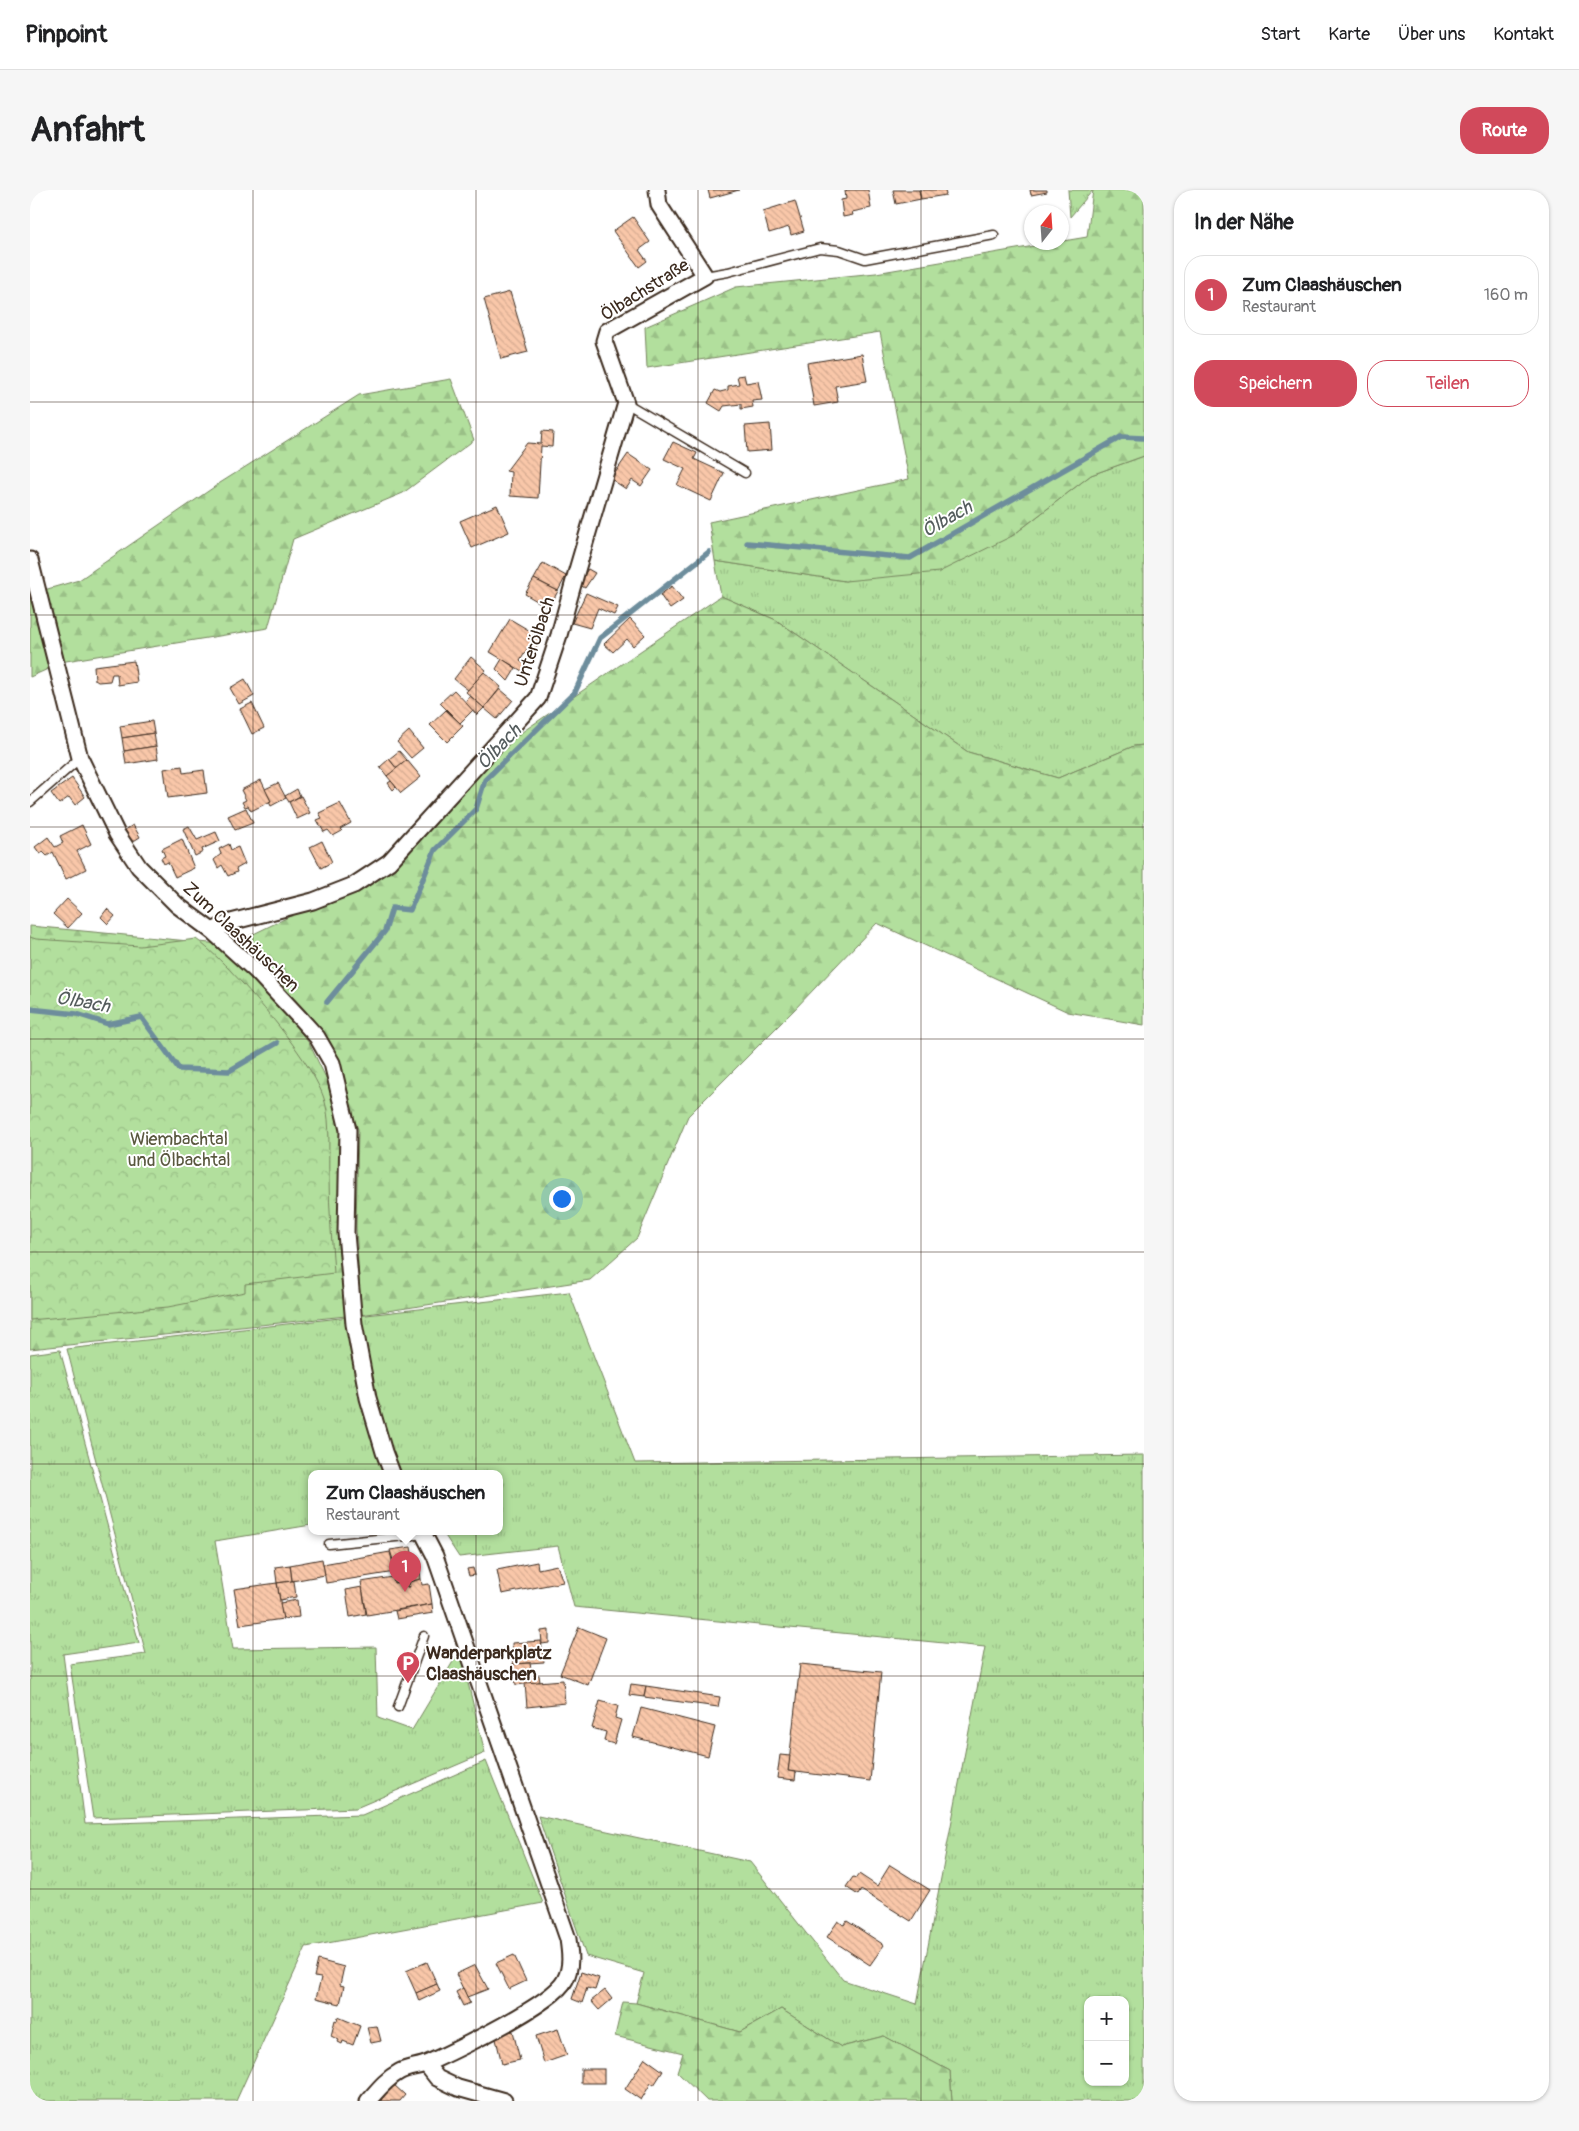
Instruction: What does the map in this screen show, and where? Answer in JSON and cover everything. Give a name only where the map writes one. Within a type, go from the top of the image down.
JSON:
[{"type":"street","name":"Ölbachstraße","points":[[626,403],[604,341],[607,331],[705,276],[659,205],[657,190]]},
{"type":"street","name":"Unterölbach","points":[[212,931],[232,922],[313,901],[354,885],[389,862],[538,698],[559,635],[626,403]]},
{"type":"street","name":"Zum Claashäuschen","points":[[30,560],[80,758],[117,834],[140,867],[177,905],[212,931],[256,972],[298,1016],[317,1037],[332,1063],[348,1130],[346,1232],[354,1324],[368,1398],[391,1470]]},
{"type":"street","points":[[368,2101],[388,2080],[399,2072],[426,2064],[516,2018],[555,1993],[565,1981],[571,1962],[568,1939],[459,1630],[435,1556],[424,1535]]},
{"type":"street","points":[[426,2064],[437,2078],[458,2088],[504,2101]]},
{"type":"lane","points":[[705,276],[728,272],[820,248],[839,250],[865,260],[994,235]]},
{"type":"lane","points":[[626,403],[745,473]]},
{"type":"lane","points":[[30,802],[80,758]]},
{"type":"lane","points":[[329,1544],[400,1535]]},
{"type":"lane","points":[[398,1707],[424,1636]]},
{"type":"green space","points":[[1068,190],[1093,190],[1070,217]]},
{"type":"green space","points":[[1093,190],[1144,190],[1144,456],[1091,475],[1012,536],[939,572],[845,581],[715,561],[709,522],[909,479],[880,332],[647,368],[645,327],[736,287],[876,273],[1024,248],[1024,250],[1069,250],[1069,240],[1087,237]]},
{"type":"green space","points":[[451,379],[474,440],[403,493],[293,539],[268,628],[66,661],[30,677],[30,594],[79,580],[220,483],[359,395]]},
{"type":"green space","points":[[1144,456],[1144,745],[1134,746],[1058,778],[968,752],[776,620],[721,596],[715,561],[845,581],[1012,536],[1091,475]]},
{"type":"green space","points":[[721,596],[776,620],[968,752],[1058,778],[1134,746],[1144,745],[1144,1025],[1068,1012],[877,923],[794,1010],[688,1116],[637,1238],[590,1280],[361,1315],[356,1227],[358,1129],[322,1037],[235,950],[309,1043],[327,1080],[341,1134],[346,1316],[30,1349],[30,926],[231,945],[395,865],[506,743]]},
{"type":"green space","name":"Wiembachtal und Ölbachtal","points":[[30,937],[36,939],[140,946],[196,939],[229,969],[270,1014],[289,1039],[318,1084],[327,1110],[334,1273],[245,1284],[245,1292],[168,1307],[30,1320]]},
{"type":"green space","points":[[569,1292],[635,1463],[1144,1455],[1144,2101],[952,2101],[950,2071],[884,2036],[841,2047],[781,2009],[740,2032],[636,2003],[644,1973],[586,1956],[538,1816],[750,1862],[843,1980],[917,2004],[985,1647],[574,1607],[558,1546],[459,1557],[445,1535],[503,1535],[503,1470],[308,1470],[308,1526],[215,1541],[233,1649],[376,1647],[378,1718],[412,1730],[460,1650],[485,1753],[356,1808],[93,1818],[70,1664],[146,1654],[67,1349]]},
{"type":"green space","points":[[60,1350],[139,1643],[63,1654],[85,1824],[362,1815],[486,1761],[543,1903],[306,1947],[236,2101],[30,2101],[30,1354]]},
{"type":"green space","points":[[623,2002],[636,2003],[740,2032],[781,2009],[841,2047],[884,2036],[950,2071],[952,2101],[707,2101],[677,2072],[683,2053],[615,2036]]},
{"type":"building","points":[[708,190],[739,190],[710,198]]},
{"type":"building","points":[[868,190],[871,208],[852,212],[853,215],[843,217],[841,200],[846,199],[845,191]]},
{"type":"building","points":[[893,190],[919,190],[921,199],[896,204]]},
{"type":"building","points":[[919,190],[945,190],[946,195],[921,199]]},
{"type":"building","points":[[1030,190],[1047,190],[1047,192],[1031,195]]},
{"type":"building","points":[[795,201],[804,231],[791,235],[789,227],[769,233],[763,211]]},
{"type":"building","points":[[633,217],[650,242],[639,250],[647,261],[639,267],[613,231]]},
{"type":"building","points":[[510,292],[528,352],[501,359],[484,299]]},
{"type":"building","points":[[862,354],[867,381],[835,386],[838,402],[814,406],[807,363]]},
{"type":"building","points":[[744,375],[746,383],[758,381],[762,400],[752,401],[753,407],[741,409],[741,404],[724,406],[721,411],[708,403],[715,390],[720,392],[728,390],[728,386],[739,384],[737,376]]},
{"type":"building","points":[[770,424],[772,450],[747,452],[745,426]]},
{"type":"building","points":[[542,431],[553,432],[552,447],[541,446],[538,498],[510,496],[511,472],[506,471],[527,443],[541,444]]},
{"type":"building","points":[[673,442],[697,453],[694,459],[724,473],[711,501],[677,485],[685,469],[664,459]]},
{"type":"building","points":[[628,454],[652,470],[641,486],[632,480],[626,489],[611,479]]},
{"type":"building","points":[[497,505],[509,532],[472,548],[460,521]]},
{"type":"building","points":[[543,563],[566,576],[558,591],[534,579]]},
{"type":"building","points":[[588,569],[595,573],[585,588],[578,584]]},
{"type":"building","points":[[534,579],[558,591],[549,608],[525,594]]},
{"type":"building","points":[[672,586],[683,600],[670,609],[660,595]]},
{"type":"building","points":[[586,593],[618,607],[614,615],[598,608],[590,628],[572,623]]},
{"type":"building","points":[[510,619],[542,638],[535,649],[529,646],[520,661],[526,665],[522,671],[490,652]]},
{"type":"building","points":[[630,619],[645,635],[633,646],[627,639],[613,652],[604,644]]},
{"type":"building","points":[[471,657],[486,670],[468,690],[454,679]]},
{"type":"building","points":[[502,659],[516,668],[508,681],[496,669]]},
{"type":"building","points":[[134,661],[137,682],[118,685],[117,674],[112,674],[110,681],[98,682],[95,680],[94,666]]},
{"type":"building","points":[[484,672],[501,687],[484,708],[466,692]]},
{"type":"building","points":[[245,679],[254,696],[239,704],[230,688]]},
{"type":"building","points":[[500,689],[513,700],[497,719],[484,708]]},
{"type":"building","points":[[454,690],[473,710],[460,723],[440,703]]},
{"type":"building","points":[[470,696],[484,708],[477,715],[465,702]]},
{"type":"building","points":[[252,703],[264,728],[252,734],[240,709]]},
{"type":"building","points":[[446,710],[463,726],[447,742],[430,725]]},
{"type":"building","points":[[152,721],[154,733],[122,738],[120,726]]},
{"type":"building","points":[[409,731],[423,748],[411,758],[397,742]]},
{"type":"building","points":[[154,733],[156,746],[124,751],[122,738]]},
{"type":"building","points":[[156,746],[158,759],[126,764],[124,751]]},
{"type":"building","points":[[399,751],[407,760],[397,769],[389,759]]},
{"type":"building","points":[[389,759],[397,769],[387,776],[380,767]]},
{"type":"building","points":[[407,760],[421,777],[401,793],[387,776]]},
{"type":"building","points":[[182,766],[183,773],[204,770],[207,793],[168,798],[164,769]]},
{"type":"building","points":[[72,778],[85,797],[75,805],[69,797],[59,804],[51,793]]},
{"type":"building","points":[[261,780],[271,801],[251,811],[242,802],[246,800],[241,790]]},
{"type":"building","points":[[391,781],[396,787],[393,790],[388,783]]},
{"type":"building","points":[[278,783],[286,798],[271,806],[269,802],[271,801],[265,789]]},
{"type":"building","points":[[297,789],[300,796],[289,802],[285,796]]},
{"type":"building","points":[[301,796],[310,813],[297,819],[289,802]]},
{"type":"building","points":[[340,803],[351,823],[340,829],[342,831],[333,836],[328,830],[324,832],[317,820],[322,818],[319,813]]},
{"type":"building","points":[[246,808],[253,823],[235,830],[228,816]]},
{"type":"building","points":[[82,825],[91,844],[77,851],[86,869],[66,879],[53,852],[47,856],[43,852],[40,854],[35,847],[48,837],[55,847],[63,843],[60,836]]},
{"type":"building","points":[[133,825],[140,837],[132,842],[125,830]]},
{"type":"building","points":[[189,826],[197,840],[216,832],[220,841],[202,849],[203,852],[195,856],[183,829]]},
{"type":"building","points":[[182,839],[194,868],[175,877],[168,862],[164,864],[161,858],[165,856],[162,849]]},
{"type":"building","points":[[322,841],[332,862],[321,868],[310,847]]},
{"type":"building","points":[[229,844],[231,850],[238,847],[245,864],[236,869],[237,872],[228,876],[222,865],[218,868],[214,860],[221,854],[219,849]]},
{"type":"building","points":[[67,899],[82,913],[68,928],[53,914]]},
{"type":"building","points":[[107,909],[115,916],[108,924],[101,917]]},
{"type":"building","points":[[411,1547],[415,1572],[410,1573],[409,1570],[397,1574],[390,1550]]},
{"type":"building","points":[[390,1552],[395,1572],[326,1583],[323,1564]]},
{"type":"building","points":[[322,1559],[325,1575],[292,1581],[290,1565]]},
{"type":"building","points":[[537,1562],[538,1569],[557,1565],[563,1582],[502,1594],[497,1570]]},
{"type":"building","points":[[290,1565],[292,1581],[277,1583],[275,1567]]},
{"type":"building","points":[[473,1568],[475,1575],[469,1576],[467,1569]]},
{"type":"building","points":[[407,1570],[410,1573],[420,1571],[421,1579],[409,1582],[410,1587],[407,1587],[406,1581],[394,1583],[393,1577],[407,1572]]},
{"type":"building","points":[[393,1577],[394,1583],[406,1581],[407,1587],[410,1587],[409,1582],[421,1579],[422,1585],[429,1584],[432,1604],[367,1615],[361,1582]]},
{"type":"building","points":[[294,1581],[296,1597],[280,1600],[277,1583]]},
{"type":"building","points":[[277,1583],[283,1619],[240,1625],[234,1589]]},
{"type":"building","points":[[362,1587],[366,1614],[350,1617],[346,1590]]},
{"type":"building","points":[[297,1600],[299,1617],[283,1619],[280,1603]]},
{"type":"building","points":[[432,1604],[433,1613],[397,1619],[395,1611]]},
{"type":"building","points":[[579,1627],[606,1638],[588,1685],[560,1674]]},
{"type":"building","points":[[549,1630],[549,1643],[542,1644],[541,1631]]},
{"type":"building","points":[[541,1641],[544,1662],[513,1664],[512,1643]]},
{"type":"building","points":[[530,1663],[532,1675],[539,1675],[540,1682],[516,1685],[513,1664]]},
{"type":"building","points":[[800,1664],[881,1672],[870,1781],[788,1771]]},
{"type":"building","points":[[563,1680],[565,1703],[527,1707],[525,1683]]},
{"type":"building","points":[[631,1684],[646,1686],[644,1697],[629,1695]]},
{"type":"building","points":[[646,1686],[720,1697],[718,1707],[644,1697]]},
{"type":"building","points":[[600,1701],[618,1706],[615,1718],[621,1720],[614,1744],[604,1741],[606,1732],[592,1728]]},
{"type":"building","points":[[641,1708],[715,1727],[708,1756],[633,1737]]},
{"type":"building","points":[[780,1755],[790,1756],[788,1771],[796,1772],[795,1780],[777,1778]]},
{"type":"building","points":[[890,1865],[930,1890],[911,1921],[861,1890],[858,1895],[846,1887],[853,1877],[856,1878],[859,1874],[877,1886]]},
{"type":"building","points":[[838,1921],[844,1925],[847,1921],[884,1945],[870,1965],[827,1937]]},
{"type":"building","points":[[514,1955],[526,1981],[509,1989],[496,1963]]},
{"type":"building","points":[[318,1960],[344,1967],[340,1985],[344,1986],[340,2004],[316,1998],[321,1978],[314,1977]]},
{"type":"building","points":[[427,1962],[437,1984],[416,1993],[406,1971]]},
{"type":"building","points":[[475,1965],[488,1989],[467,1997],[456,1974]]},
{"type":"building","points":[[581,1972],[599,1978],[595,1990],[587,1988],[582,2003],[572,1999]]},
{"type":"building","points":[[437,1984],[440,1991],[419,2001],[416,1993]]},
{"type":"building","points":[[463,1988],[470,2003],[463,2006],[456,1992]]},
{"type":"building","points":[[605,1990],[612,1999],[599,2010],[591,2001]]},
{"type":"building","points":[[338,2017],[360,2026],[353,2045],[343,2041],[342,2044],[331,2036],[335,2020],[337,2021]]},
{"type":"building","points":[[377,2026],[381,2041],[371,2043],[367,2027]]},
{"type":"building","points":[[558,2029],[567,2055],[544,2063],[536,2036]]},
{"type":"building","points":[[513,2031],[520,2060],[502,2064],[495,2035]]},
{"type":"building","points":[[645,2058],[663,2071],[654,2085],[651,2083],[641,2100],[625,2089]]},
{"type":"building","points":[[581,2069],[604,2069],[604,2083],[581,2083]]},
{"type":"building","points":[[393,2084],[405,2095],[400,2101],[382,2101],[380,2099]]},
{"type":"waterway","name":"Ölbach","points":[[747,543],[910,558],[1121,437],[1144,438]]},
{"type":"waterway","name":"Ölbach","points":[[327,1002],[385,931],[392,908],[410,910],[435,850],[476,809],[485,780],[575,692],[600,638],[709,552]]},
{"type":"waterway","name":"Ölbach","points":[[30,1009],[77,1014],[108,1024],[141,1017],[179,1069],[229,1071],[277,1043]]},
{"type":"place","name":"Zum Claashäuschen","points":[[405,1592]]},
{"type":"place","name":"Wanderparkplatz Claashäuschen","points":[[408,1684]]}]
